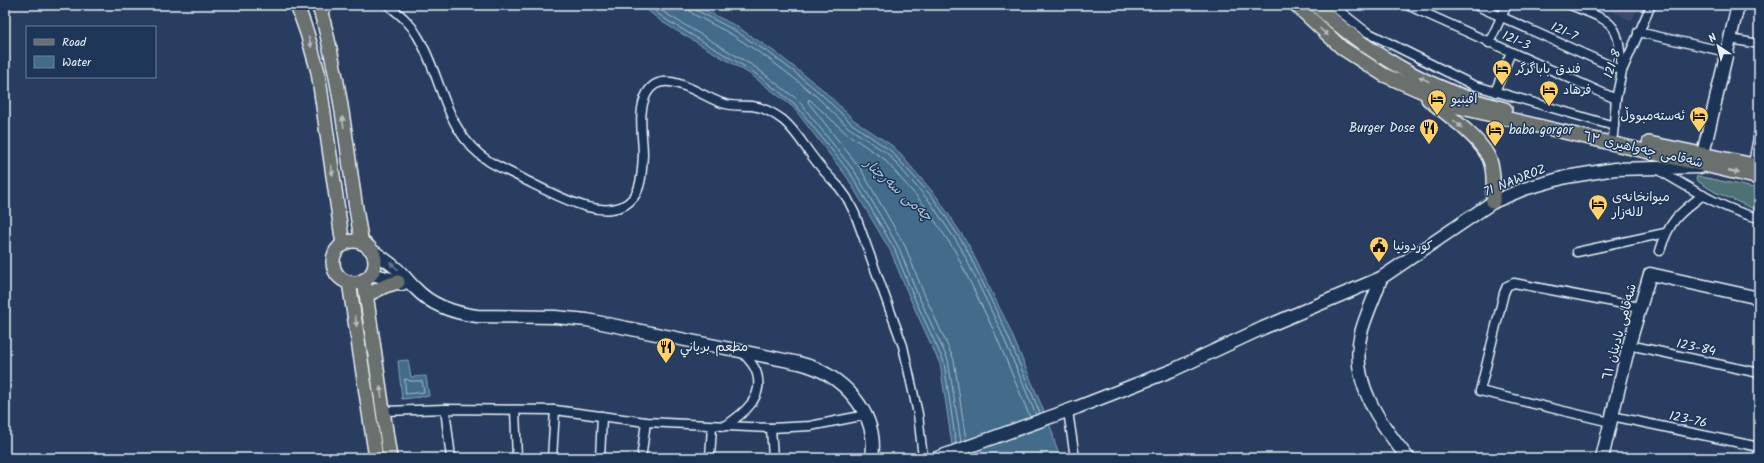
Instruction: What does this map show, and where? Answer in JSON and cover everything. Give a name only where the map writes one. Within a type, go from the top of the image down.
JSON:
[{"type":"main road","points":[[297,5],[308,33],[318,72],[343,244]]},
{"type":"main road","name":"شەقامی جەواهیری ٦٣","points":[[1296,5],[1342,48],[1384,75],[1417,91],[1458,107],[1662,150],[1703,154],[1756,165]]},
{"type":"main road","points":[[1703,154],[1738,5]]},
{"type":"main road","name":"شەقامی جەواهیری ٦٣","points":[[1328,7],[1382,56],[1427,81],[1495,107],[1614,131],[1662,150],[1711,166],[1759,178]]},
{"type":"main road","points":[[322,9],[338,92],[353,196],[365,245],[374,257],[373,268],[367,277],[354,283],[343,280],[337,275],[333,262],[338,249],[343,244],[356,242],[365,245],[396,268],[416,290]]},
{"type":"main road","points":[[1417,91],[1472,136],[1489,157],[1493,173],[1493,202]]},
{"type":"main road","name":"71 NAWROZ","points":[[939,457],[1065,412],[1173,370],[1263,328],[1381,278],[1493,202],[1524,189],[1566,177],[1616,169],[1711,166]]},
{"type":"main road","name":"شەقامی بادینان ٦١","points":[[1602,458],[1629,345],[1650,274],[1759,298]]},
{"type":"main road","points":[[367,277],[398,282],[416,290],[439,305],[466,314],[477,316],[555,317],[587,320],[740,350],[817,368],[840,383],[853,397],[866,415],[872,435],[872,458]]},
{"type":"main road","points":[[367,277],[367,295],[390,458]]},
{"type":"main road","points":[[1381,278],[1361,333],[1358,351],[1360,370],[1366,392],[1376,415],[1408,458]]},
{"type":"main road","points":[[349,282],[376,458]]},
{"type":"main road","points":[[367,295],[378,288],[398,282]]},
{"type":"street","points":[[388,5],[406,20],[419,37],[448,110],[458,129],[471,146],[492,162],[578,205],[598,208],[617,208],[629,202],[634,197],[640,183],[642,163],[642,108],[647,92],[656,85],[667,82],[682,84],[721,103],[731,106],[754,106],[769,111],[783,120],[839,187],[847,198],[855,214],[903,346],[914,391],[924,458]]},
{"type":"street","name":"121-3","points":[[1407,5],[1616,98]]},
{"type":"street","name":"121-7","points":[[1476,5],[1622,71]]},
{"type":"street","points":[[1489,42],[1507,5]]},
{"type":"street","points":[[1570,5],[1601,18],[1612,25],[1620,44],[1622,71]]},
{"type":"street","name":"121-8","points":[[1614,131],[1616,98],[1622,71],[1651,5]]},
{"type":"street","points":[[1328,7],[1365,31],[1473,85],[1614,131]]},
{"type":"street","points":[[1638,32],[1727,52]]},
{"type":"street","points":[[1730,39],[1759,44]]},
{"type":"street","points":[[1495,92],[1511,52]]},
{"type":"street","points":[[1756,165],[1759,132]]},
{"type":"street","points":[[1655,168],[1703,195],[1748,215],[1759,218]]},
{"type":"street","points":[[1660,252],[1665,234],[1671,223],[1703,195]]},
{"type":"street","points":[[1577,252],[1665,234]]},
{"type":"street","name":"123-76","points":[[1639,307],[1514,283],[1508,286],[1504,293],[1480,391],[1611,419],[1759,447]]},
{"type":"street","name":"123-84","points":[[1629,345],[1759,373]]},
{"type":"street","points":[[725,426],[742,414],[753,402],[756,394],[758,379],[756,370],[740,350]]},
{"type":"street","points":[[445,409],[451,458]]},
{"type":"street","points":[[384,410],[554,410],[646,422],[771,428],[810,426],[866,415]]},
{"type":"street","points":[[515,410],[517,458]]},
{"type":"street","points":[[552,458],[554,410]]},
{"type":"street","points":[[1065,412],[1074,458]]},
{"type":"street","points":[[600,458],[602,416]]},
{"type":"street","points":[[642,452],[646,422]]},
{"type":"street","points":[[710,458],[712,426]]},
{"type":"street","points":[[771,428],[773,458]]},
{"type":"shaded area","points":[[1601,5],[1640,5],[1631,21]]},
{"type":"green space","points":[[1697,176],[1759,189],[1759,211],[1715,192],[1696,180]]},
{"type":"water","name":"چەمی سەرچنار","points":[[641,5],[695,5],[736,26],[775,52],[822,89],[854,120],[894,147],[937,197],[968,244],[1008,325],[1052,431],[1055,444],[1061,458],[954,458],[940,364],[908,294],[891,252],[847,177],[793,107],[750,74],[662,22]]},
{"type":"water","points":[[408,360],[411,377],[426,376],[429,396],[402,399],[398,361]]},
{"type":"place","name":"فندق باباگرگر","points":[[1502,86]]},
{"type":"place","name":"فرهاد","points":[[1549,107]]},
{"type":"place","name":"افينيو","points":[[1437,116]]},
{"type":"place","name":"ئەستەمبووڵ","points":[[1699,133]]},
{"type":"place","name":"Burger Dose","points":[[1429,145]]},
{"type":"place","name":"baba gorgor","points":[[1495,147]]},
{"type":"place","name":"میوانخانەی لالەزار","points":[[1598,221]]},
{"type":"place","name":"كوردونيا","points":[[1379,263]]},
{"type":"place","name":"مطعم برياني","points":[[666,364]]}]
